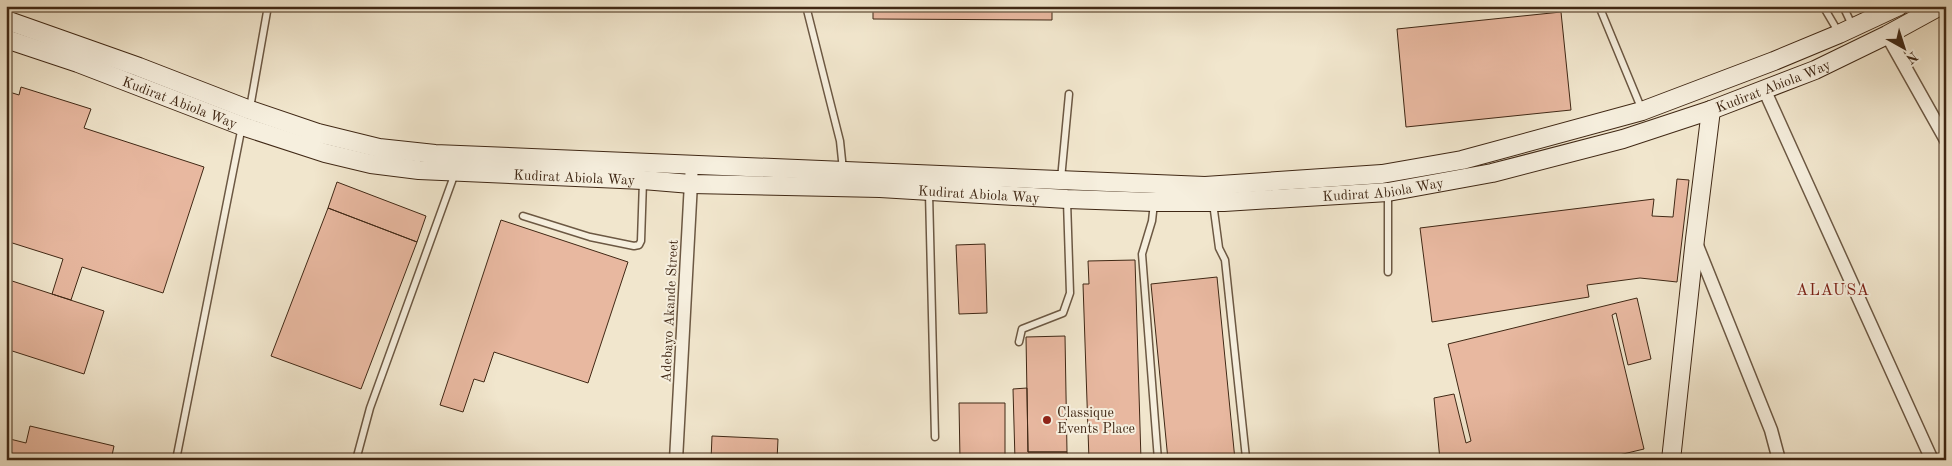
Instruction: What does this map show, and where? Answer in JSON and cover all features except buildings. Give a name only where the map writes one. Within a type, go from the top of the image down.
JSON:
[{"type":"main road","name":"Kudirat Abiola Way","points":[[6,39],[246,118],[379,148],[434,154],[1205,186],[1382,174],[1462,160],[1642,111],[1724,81],[1846,31],[1898,6]]},
{"type":"main road","name":"Kudirat Abiola Way","points":[[6,20],[139,67],[325,153],[371,164],[419,170],[643,180],[691,184],[929,191],[1067,199],[1213,202],[1388,192],[1492,173],[1623,139],[1711,110],[1815,70],[1887,35],[1940,6]]},
{"type":"main road","points":[[1671,460],[1711,110]]},
{"type":"street","points":[[1887,35],[1946,140]]},
{"type":"street","points":[[1764,89],[1932,460]]},
{"type":"street","name":"Adebayo Akande Street","points":[[676,460],[692,164]]},
{"type":"street","points":[[1695,239],[1771,430],[1779,460]]},
{"type":"lane","points":[[176,460],[268,6]]},
{"type":"lane","points":[[806,6],[840,141],[843,170]]},
{"type":"lane","points":[[1599,6],[1642,111]]},
{"type":"lane","points":[[1823,6],[1846,31]]},
{"type":"lane","points":[[1843,6],[1846,31]]},
{"type":"lane","points":[[1061,180],[1069,94]]},
{"type":"lane","points":[[356,460],[370,408],[456,171]]},
{"type":"lane","points":[[523,216],[590,237],[634,246],[639,245],[641,241],[643,180]]},
{"type":"lane","points":[[929,191],[935,437]]},
{"type":"lane","points":[[1388,192],[1388,272]]},
{"type":"lane","points":[[1019,342],[1022,329],[1063,313],[1070,294],[1067,199]]},
{"type":"lane","points":[[1154,202],[1152,221],[1142,254],[1158,460]]},
{"type":"lane","points":[[1213,202],[1219,248],[1225,260],[1246,458]]},
{"type":"place","name":"Classique Events Place","points":[[1047,420]]},
{"type":"district","name":"ALAUSA","points":[[1833,289]]}]
